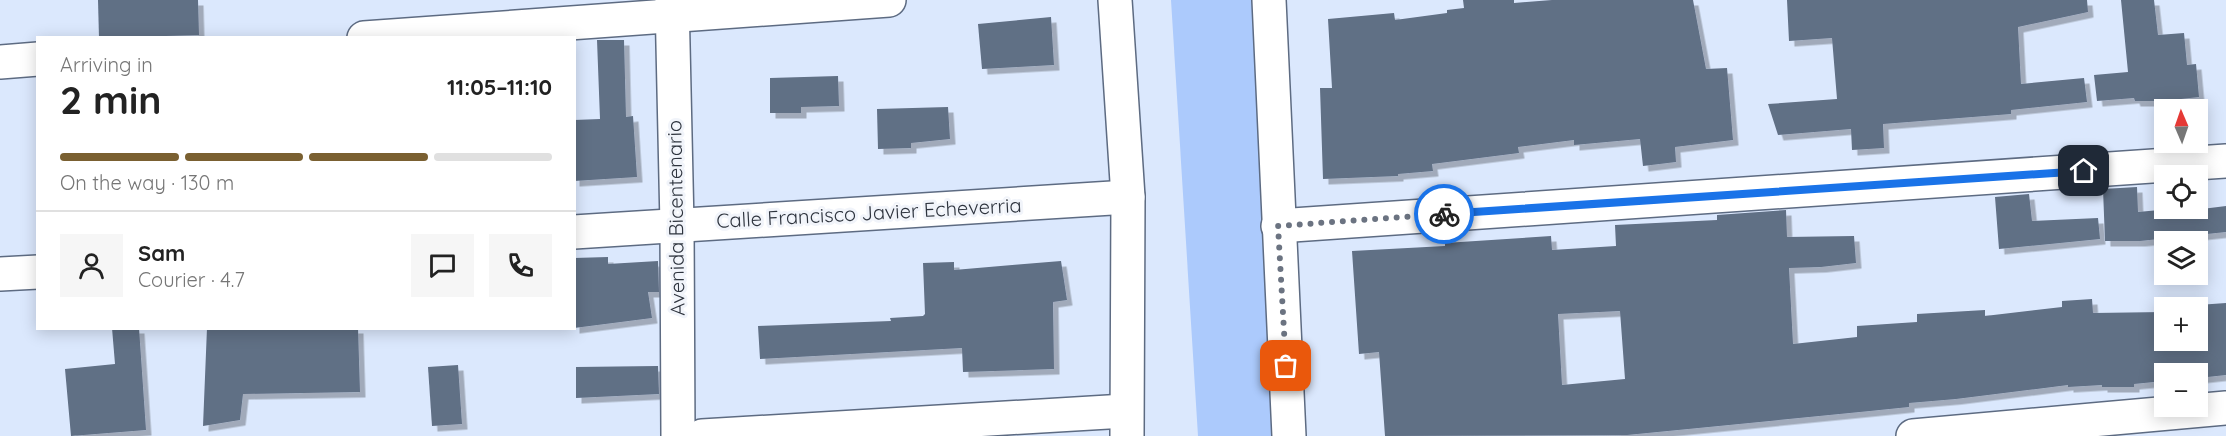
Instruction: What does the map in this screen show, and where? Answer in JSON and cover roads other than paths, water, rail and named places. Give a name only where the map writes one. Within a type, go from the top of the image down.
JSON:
[{"type":"street","points":[[385,36],[672,8],[889,0]]},
{"type":"street","points":[[702,436],[1126,423],[1128,197],[1115,0]]},
{"type":"street","points":[[1269,0],[1289,436]]},
{"type":"street","name":"Avenida Bicentenario","points":[[672,8],[677,225],[678,436]]},
{"type":"street","points":[[0,62],[36,59]]},
{"type":"street","points":[[1278,226],[2226,161]]},
{"type":"street","name":"Calle Francisco Javier Echeverria","points":[[576,232],[1128,197]]},
{"type":"street","points":[[0,274],[36,272]]},
{"type":"street","points":[[1913,436],[2226,408]]}]
